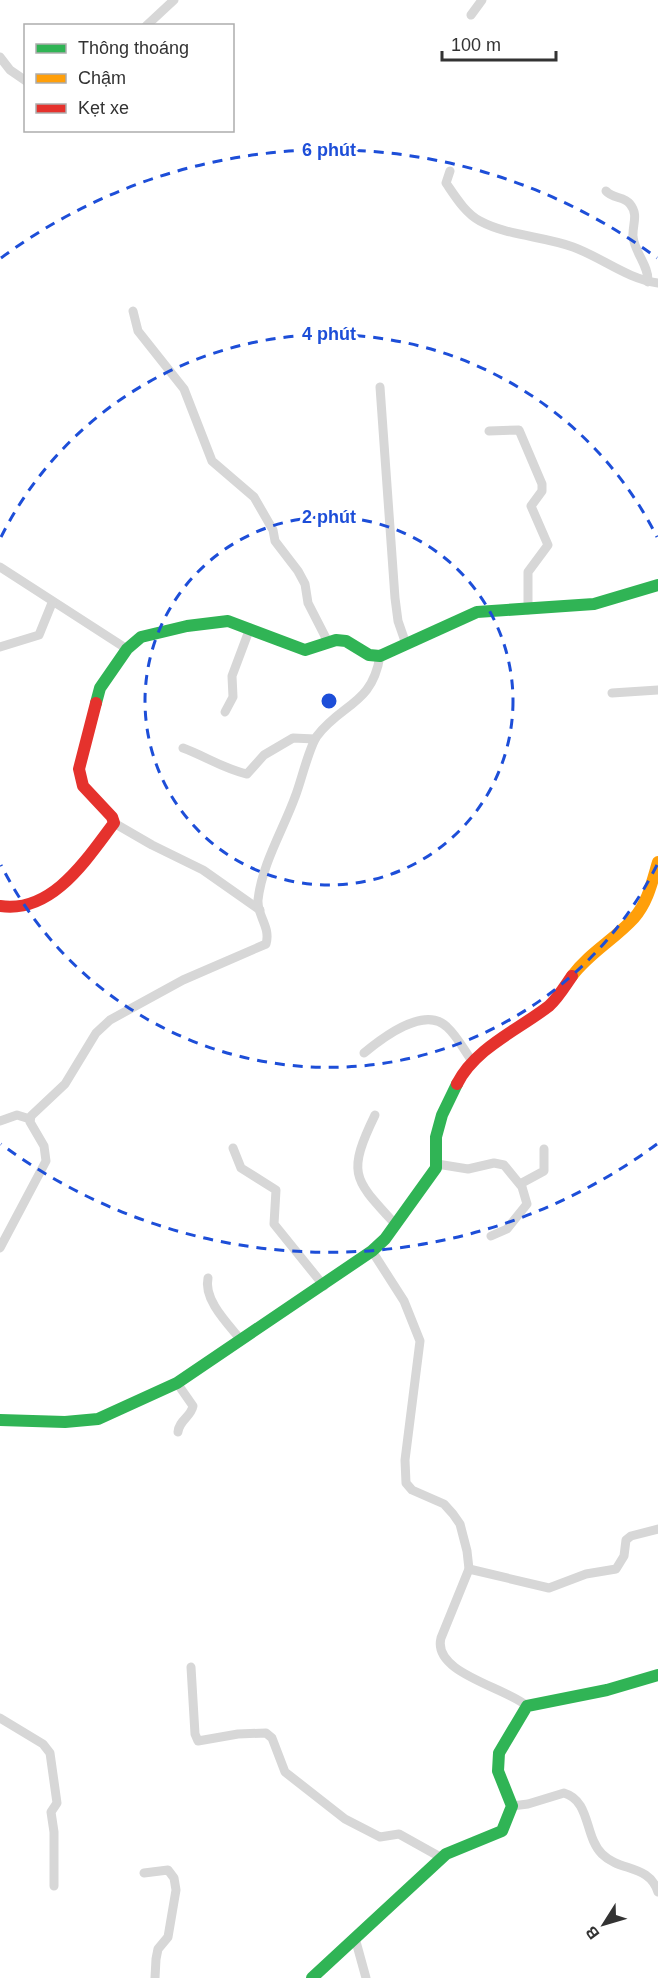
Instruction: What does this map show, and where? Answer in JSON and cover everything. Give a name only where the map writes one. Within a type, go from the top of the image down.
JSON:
[{"type":"street","points":[[148,24],[174,0]]},
{"type":"street","points":[[471,15],[482,0]]},
{"type":"street","points":[[0,57],[10,70],[24,80]]},
{"type":"street","points":[[450,171],[446,183],[465,208],[481,221],[518,234],[571,246],[630,276],[653,283]]},
{"type":"street","points":[[606,191],[612,196],[626,200],[633,208],[635,214],[633,238],[638,258],[653,283]]},
{"type":"street","points":[[133,311],[138,331],[184,389],[212,461],[254,497],[273,530],[275,541],[298,571],[305,584],[308,603],[328,642]]},
{"type":"street","points":[[380,387],[395,598],[398,621],[406,644]]},
{"type":"street","points":[[489,430],[519,430],[542,484],[542,491],[531,506],[549,545],[528,572],[528,610]]},
{"type":"street","points":[[0,567],[52,603],[127,649]]},
{"type":"street","points":[[260,910],[203,870],[114,823],[111,815],[83,786],[79,769],[100,688],[127,649],[141,637],[221,620],[250,628],[305,650],[328,642],[346,641],[369,655],[380,656],[477,612],[594,604],[658,585]]},
{"type":"street","points":[[0,647],[39,635],[52,603]]},
{"type":"street","points":[[225,712],[233,697],[232,676],[250,628]]},
{"type":"street","points":[[30,1119],[65,1084],[96,1033],[110,1020],[183,980],[262,948],[266,944],[268,932],[260,910],[259,898],[315,739],[371,687],[380,656]]},
{"type":"street","points":[[612,693],[658,690]]},
{"type":"street","points":[[183,748],[212,759],[223,767],[247,774],[264,755],[293,738],[315,739]]},
{"type":"street","points":[[0,906],[11,910],[27,908],[45,897],[70,876],[114,823]]},
{"type":"street","points":[[0,1420],[65,1422],[98,1419],[177,1383],[324,1286],[372,1251],[396,1225],[437,1164],[436,1137],[442,1115],[463,1072],[472,1061],[547,1008],[583,961],[634,918],[648,897],[658,863]]},
{"type":"street","points":[[364,1053],[389,1033],[428,1020],[447,1026],[472,1061]]},
{"type":"street","points":[[0,1121],[17,1115],[30,1119]]},
{"type":"street","points":[[375,1115],[360,1150],[357,1172],[363,1189],[396,1225]]},
{"type":"street","points":[[0,1248],[46,1161],[44,1146],[31,1126],[30,1119]]},
{"type":"street","points":[[233,1148],[241,1168],[276,1191],[273,1222],[324,1286]]},
{"type":"street","points":[[520,1184],[544,1171],[544,1149]]},
{"type":"street","points":[[437,1164],[468,1169],[499,1163],[509,1168],[528,1201],[525,1208],[502,1233],[491,1236]]},
{"type":"street","points":[[372,1251],[404,1301],[420,1341],[405,1460],[406,1483],[412,1490],[444,1504],[453,1514],[465,1538],[469,1569],[441,1638],[439,1646],[441,1656],[461,1672],[517,1698],[527,1706]]},
{"type":"street","points":[[208,1278],[208,1290],[218,1311],[241,1340]]},
{"type":"street","points":[[177,1383],[193,1406],[191,1413],[180,1423],[178,1432]]},
{"type":"street","points":[[469,1569],[542,1588],[555,1588],[576,1577],[616,1569],[624,1556],[626,1540],[631,1536],[658,1529]]},
{"type":"street","points":[[191,1667],[195,1734],[198,1741],[257,1732],[269,1735],[285,1772],[345,1819],[381,1837],[399,1834],[442,1858]]},
{"type":"street","points":[[312,1978],[442,1858],[462,1845],[500,1833],[508,1821],[512,1806],[504,1790],[498,1762],[508,1734],[527,1706],[607,1690],[658,1675]]},
{"type":"street","points":[[0,1718],[43,1744],[50,1753],[57,1803],[51,1812],[54,1832],[54,1886]]},
{"type":"street","points":[[512,1806],[528,1804],[564,1793],[575,1798],[581,1804],[588,1830],[601,1852],[610,1860],[648,1875],[658,1892]]},
{"type":"street","points":[[144,1873],[168,1870],[175,1883],[168,1937],[158,1949],[155,1978]]},
{"type":"street","points":[[355,1938],[366,1978]]},
{"type":"traffic: fast","points":[[96,703],[100,688],[127,649],[141,637],[187,626],[228,621],[305,650],[336,640],[346,641],[369,655],[380,656],[477,612],[594,604],[658,585]]},
{"type":"traffic: fast","points":[[0,1420],[65,1422],[98,1419],[177,1383],[372,1251],[385,1239],[436,1168],[436,1137],[442,1115],[457,1084]]},
{"type":"traffic: fast","points":[[312,1978],[446,1854],[502,1831],[512,1806],[498,1771],[499,1753],[527,1706],[607,1690],[658,1675]]},
{"type":"traffic: slow","points":[[572,976],[586,960],[627,926],[639,912],[649,892],[658,862]]},
{"type":"traffic: jam","points":[[0,906],[19,906],[36,902],[52,893],[79,868],[114,823],[112,817],[83,786],[79,769],[96,703]]},
{"type":"traffic: jam","points":[[457,1084],[465,1071],[486,1050],[549,1006],[572,976]]}]
